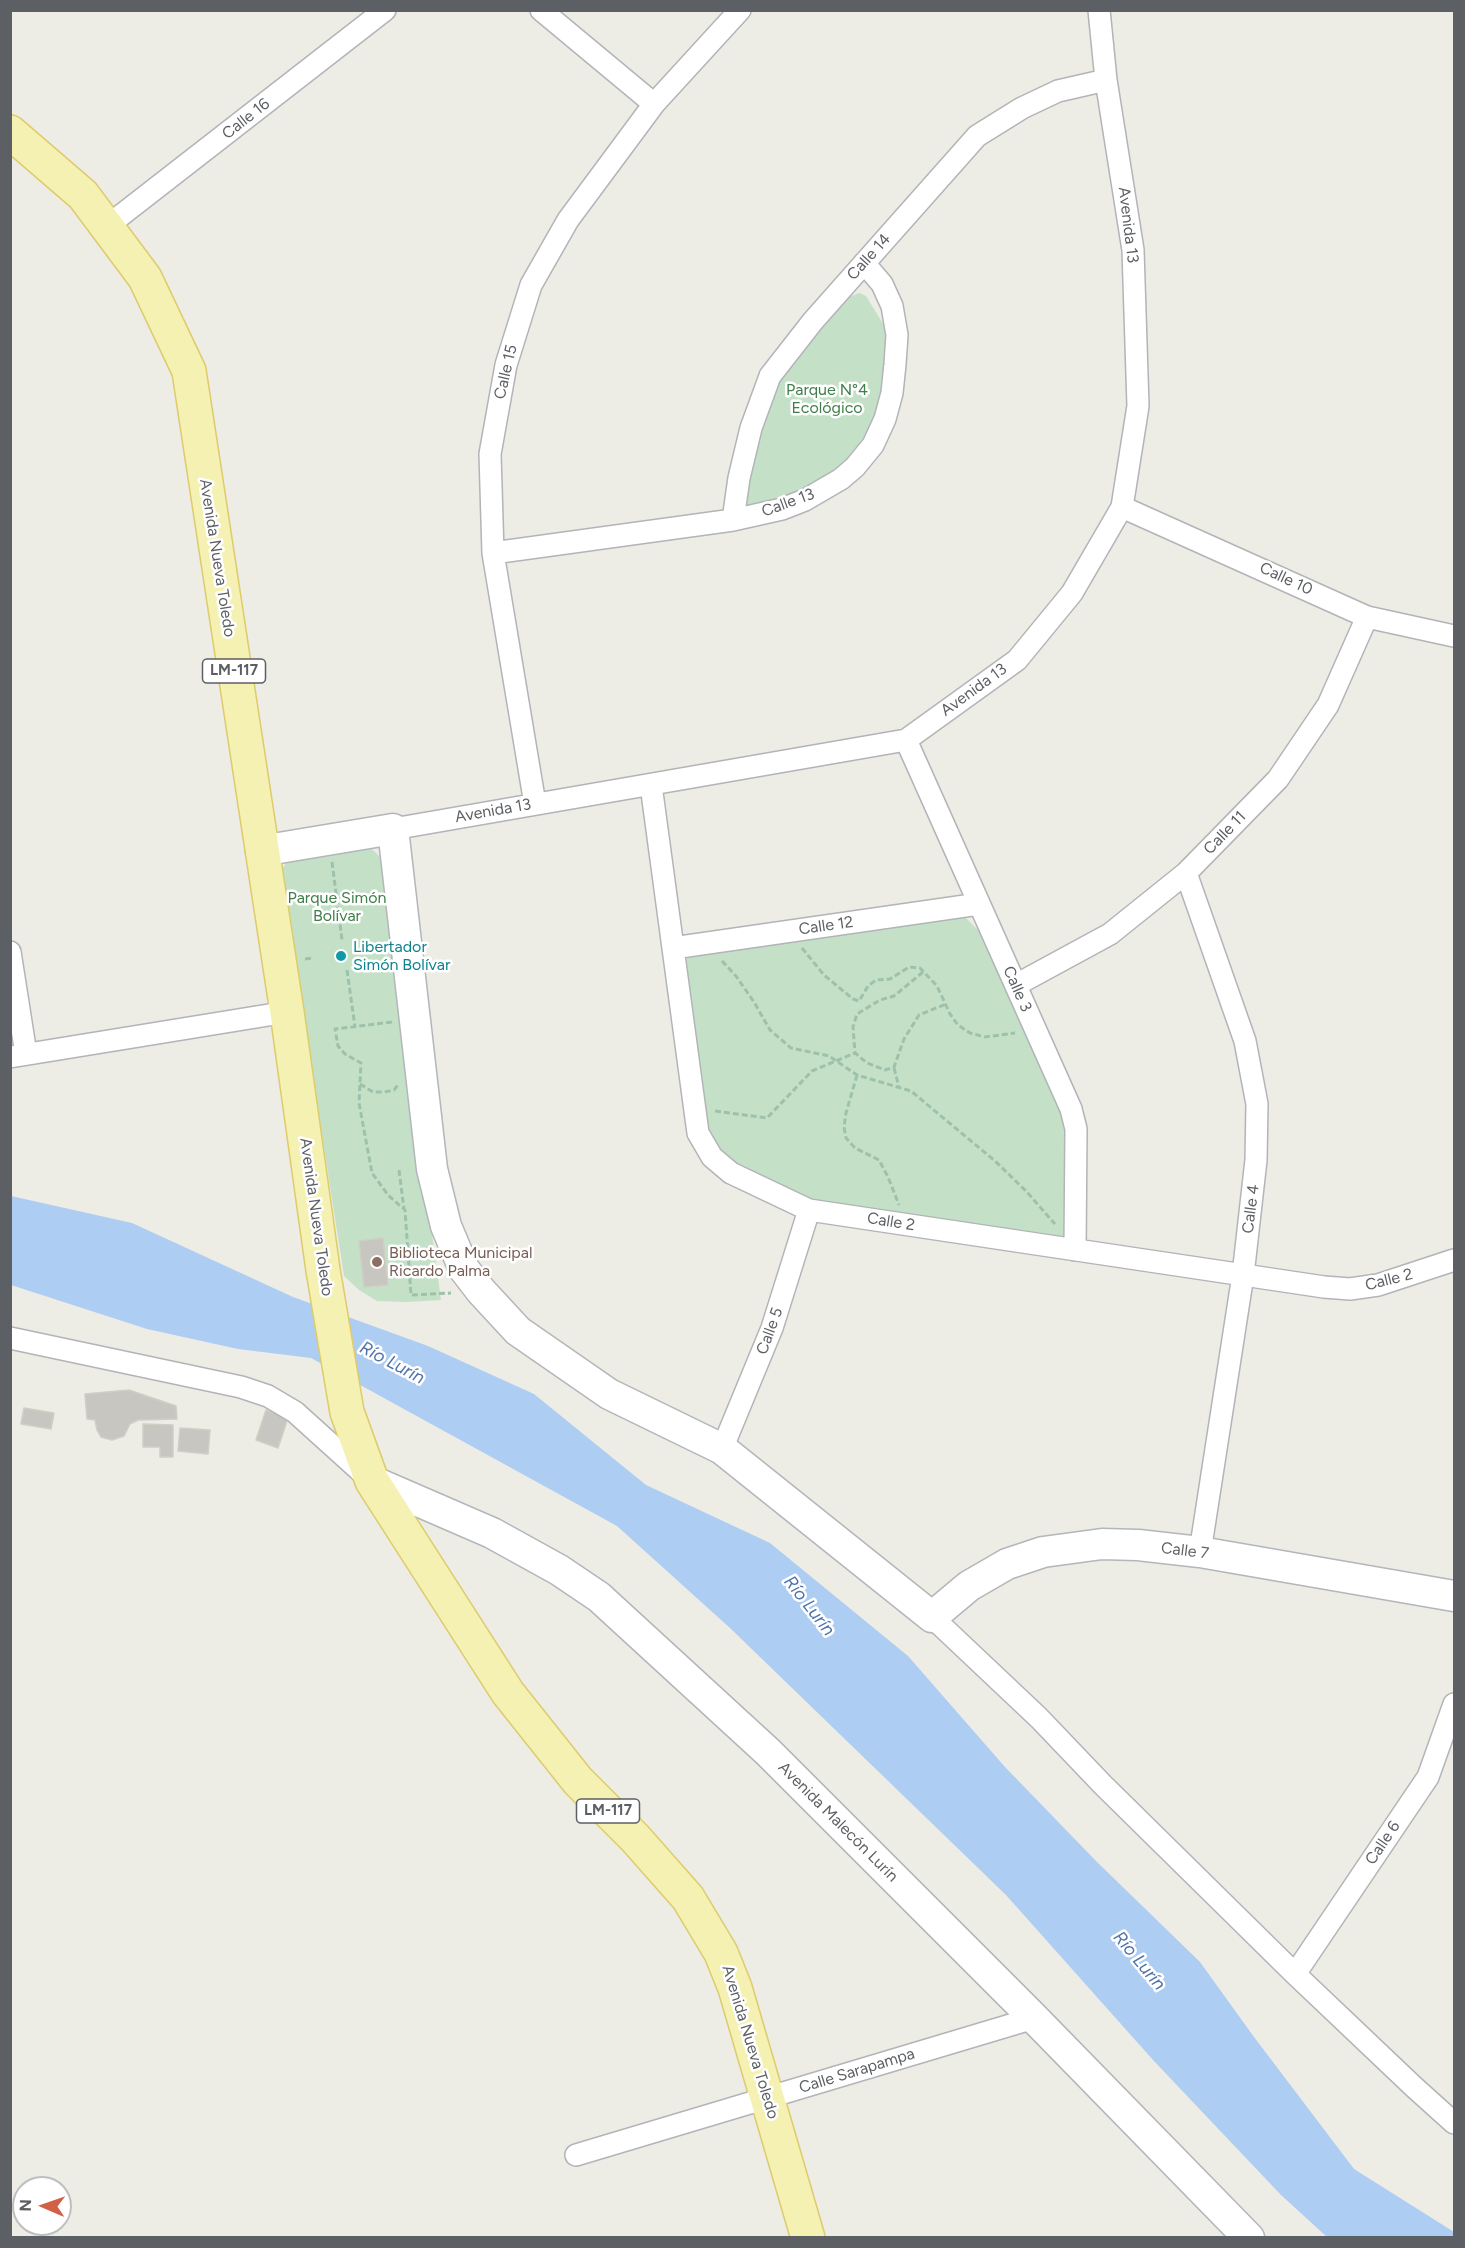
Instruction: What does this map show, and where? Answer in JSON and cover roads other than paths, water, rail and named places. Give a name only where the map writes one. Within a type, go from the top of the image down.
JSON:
[{"type":"main road","name":"Avenida Nueva Toledo","points":[[10,132],[83,195],[145,278],[189,371],[287,1012],[323,1270],[347,1412],[372,1480],[508,1693],[578,1781],[688,1898],[721,1953],[732,1979],[808,2238]]},
{"type":"street","name":"Calle 16","points":[[106,227],[385,10]]},
{"type":"street","points":[[541,10],[654,104]]},
{"type":"street","name":"Calle 15","points":[[535,804],[493,553],[490,454],[506,365],[531,285],[568,220],[654,104],[740,10]]},
{"type":"street","name":"Avenida 13","points":[[261,851],[906,740],[1017,660],[1072,593],[1122,507],[1138,406],[1133,261],[1106,80],[1099,10]]},
{"type":"street","name":"Calle 14","points":[[733,520],[739,478],[751,428],[770,376],[813,321],[977,136],[1022,108],[1058,91],[1106,80]]},
{"type":"street","name":"Calle 13","points":[[493,553],[733,520],[782,509],[841,479],[855,467],[873,445],[885,419],[892,393],[897,334],[892,306],[882,284],[864,263]]},
{"type":"street","name":"Calle 10","points":[[1122,507],[1367,617],[1455,636]]},
{"type":"street","name":"Calle 11","points":[[1016,985],[1110,934],[1186,873],[1278,779],[1328,705],[1367,617]]},
{"type":"street","name":"Calle 3","points":[[906,740],[1071,1109],[1076,1129],[1075,1250]]},
{"type":"street","name":"Calle 2","points":[[651,785],[699,1133],[712,1157],[722,1167],[748,1182],[809,1210],[1324,1287],[1350,1288],[1378,1285],[1455,1260]]},
{"type":"street","points":[[393,829],[432,1169],[446,1226],[464,1269],[482,1292],[518,1330],[609,1394],[722,1449],[932,1617],[1039,1718],[1103,1785],[1295,1974],[1455,2123]]},
{"type":"street","name":"Calle 4","points":[[1186,873],[1245,1041],[1257,1104],[1256,1160],[1243,1275],[1200,1552]]},
{"type":"street","name":"Calle 12","points":[[673,948],[979,904]]},
{"type":"street","points":[[10,952],[18,1055],[287,1012]]},
{"type":"street","name":"Calle 5","points":[[722,1449],[772,1328],[809,1210]]},
{"type":"street","points":[[10,1338],[241,1387],[268,1396],[295,1412],[372,1480]]},
{"type":"street","name":"Avenida Malecón Lurín","points":[[372,1480],[492,1533],[559,1570],[599,1597],[768,1752],[1034,2018],[1249,2238]]},
{"type":"street","name":"Calle 7","points":[[932,1617],[969,1586],[1007,1564],[1043,1552],[1102,1544],[1138,1545],[1200,1552],[1455,1596]]},
{"type":"street","name":"Calle 6","points":[[1295,1974],[1428,1777],[1455,1704]]},
{"type":"street","name":"Calle Sarapampa","points":[[576,2155],[1034,2018]]},
{"type":"water","name":"Río Lurín","points":[[11,1196],[132,1223],[293,1297],[428,1346],[534,1394],[646,1485],[770,1543],[908,1656],[1005,1767],[1096,1861],[1200,1962],[1354,2169],[1454,2232],[1454,2237],[1327,2237],[1281,2195],[1153,2060],[1006,1895],[730,1628],[617,1526],[311,1358],[238,1349],[147,1329],[11,1285]]},
{"type":"place","name":"Libertador Simón Bolívar","points":[[341,956]]},
{"type":"place","name":"Biblioteca Municipal Ricardo Palma","points":[[377,1262]]},
{"type":"park label","name":"Parque N°4 Ecológico","points":[[827,399]]},
{"type":"park label","name":"Parque Simón Bolívar","points":[[337,907]]}]
